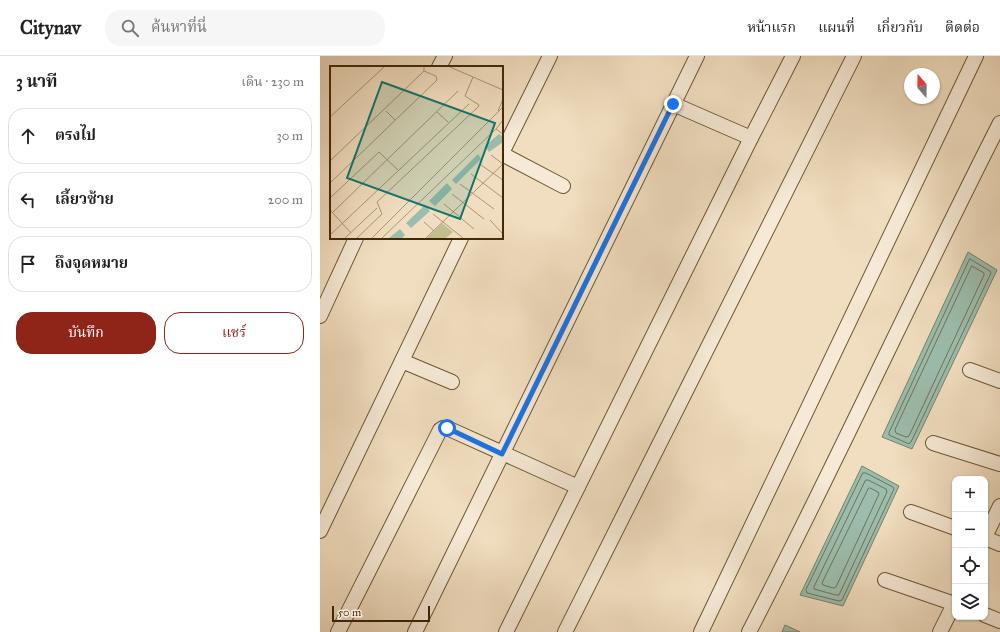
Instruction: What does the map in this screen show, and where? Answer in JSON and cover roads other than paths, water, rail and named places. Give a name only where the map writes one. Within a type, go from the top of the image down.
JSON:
[{"type":"street","points":[[440,66],[445,56]]},
{"type":"street","points":[[503,152],[550,56]]},
{"type":"street","points":[[415,632],[697,56]]},
{"type":"street","points":[[506,632],[793,56]]},
{"type":"street","points":[[565,632],[854,56]]},
{"type":"street","points":[[701,632],[976,56]]},
{"type":"street","points":[[673,104],[751,138]]},
{"type":"street","points":[[750,632],[1000,123]]},
{"type":"street","points":[[503,155],[563,186]]},
{"type":"street","points":[[320,316],[356,239]]},
{"type":"street","points":[[320,531],[461,239]]},
{"type":"street","points":[[402,361],[452,382]]},
{"type":"street","points":[[970,370],[1000,381]]},
{"type":"street","points":[[338,632],[440,430],[443,428],[447,428],[578,487]]},
{"type":"street","points":[[934,443],[1000,464]]},
{"type":"street","points":[[988,532],[1000,506]]},
{"type":"street","points":[[911,512],[952,527]]},
{"type":"street","points":[[988,539],[1000,544]]},
{"type":"street","points":[[885,580],[952,602]]},
{"type":"street","points":[[940,632],[952,609]]},
{"type":"street","points":[[988,617],[1000,621]]},
{"type":"water","points":[[968,252],[997,270],[912,449],[882,437]]},
{"type":"water","points":[[862,466],[899,486],[843,606],[800,595]]},
{"type":"water","points":[[785,625],[800,632],[782,632]]}]
